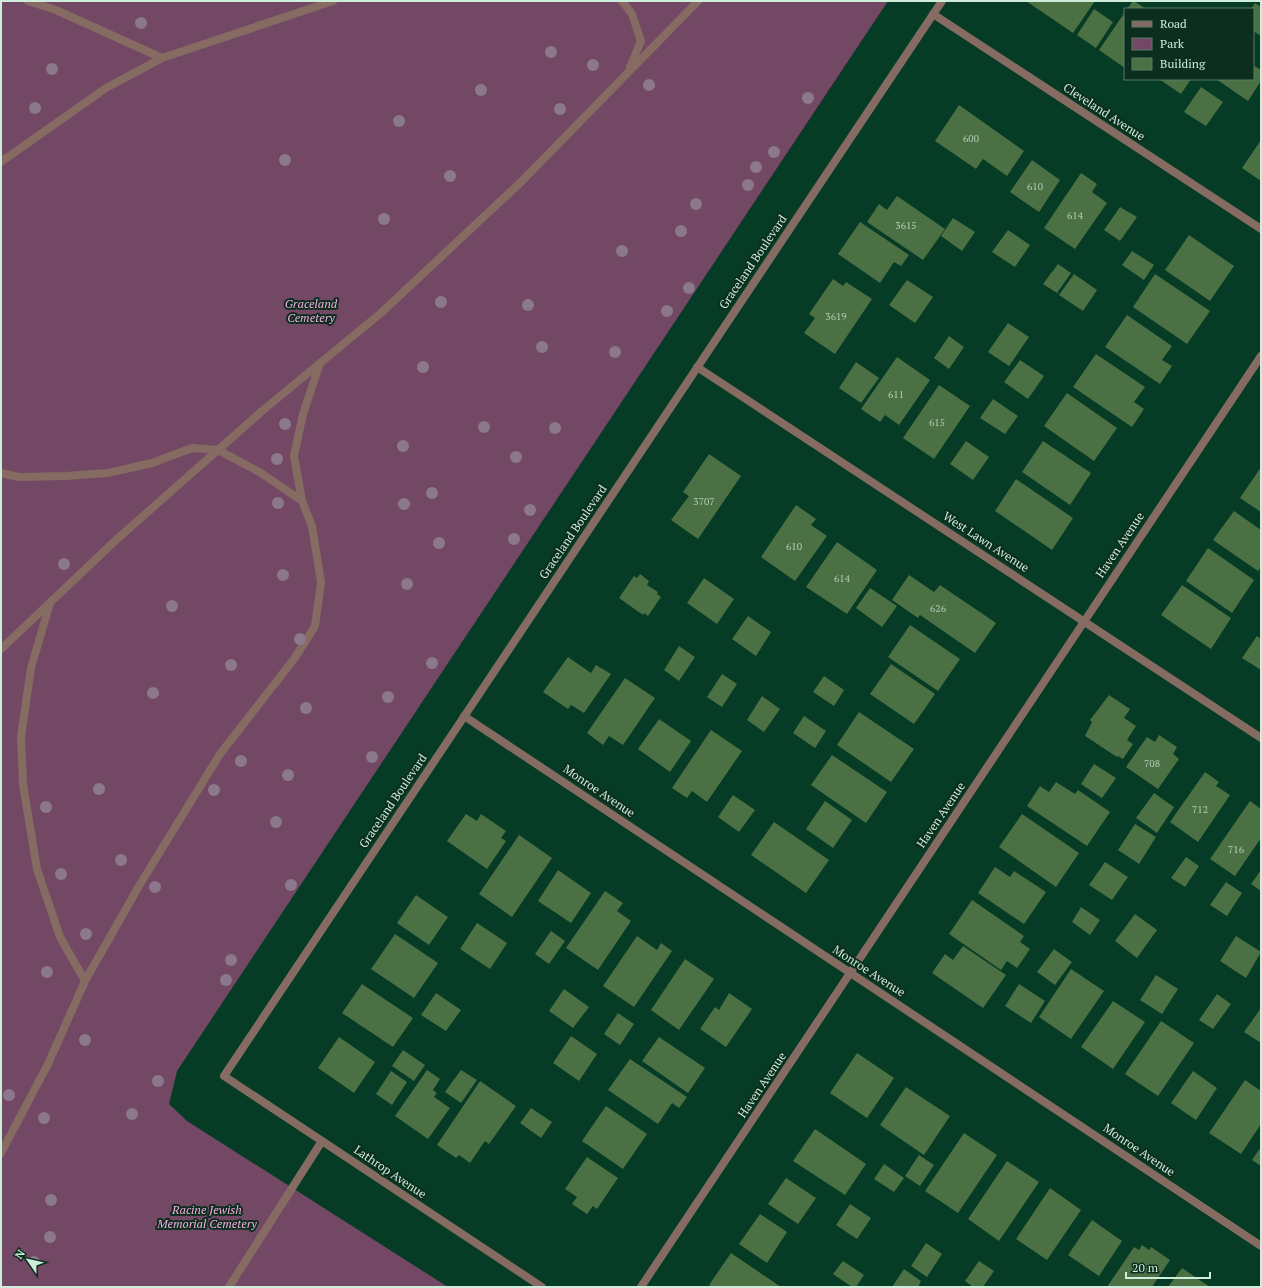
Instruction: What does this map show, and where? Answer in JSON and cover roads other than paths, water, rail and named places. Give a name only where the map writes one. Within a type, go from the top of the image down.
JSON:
[{"type":"street","points":[[28,1],[56,10],[162,58]]},
{"type":"street","points":[[1,162],[106,88],[162,58],[333,1]]},
{"type":"street","points":[[622,1],[632,14],[641,41],[627,73]]},
{"type":"street","points":[[1,649],[116,540],[218,450],[381,313],[521,182],[698,1]]},
{"type":"street","name":"Graceland Boulevard","points":[[224,1076],[942,1]]},
{"type":"street","name":"Cleveland Avenue","points":[[933,14],[1261,229]]},
{"type":"street","name":"Haven Avenue","points":[[641,1287],[1261,356]]},
{"type":"street","points":[[1,1153],[48,1064],[85,981],[139,886],[220,754],[294,659],[316,626],[321,582],[312,526],[302,501],[294,456],[303,414],[320,363]]},
{"type":"street","name":"West Lawn Avenue","points":[[697,367],[1085,620],[1261,738]]},
{"type":"street","points":[[1,473],[27,477],[108,473],[152,463],[192,448],[218,450],[261,473],[302,501]]},
{"type":"street","points":[[50,603],[31,668],[20,737],[23,784],[37,870],[60,937],[85,981]]},
{"type":"street","name":"Monroe Avenue","points":[[464,716],[1261,1246]]},
{"type":"street","name":"Lathrop Avenue","points":[[224,1076],[542,1287]]},
{"type":"street","points":[[232,1286],[322,1141]]},
{"type":"park label","name":"Graceland Cemetery","points":[[311,311]]},
{"type":"park label","name":"Racine Jewish Memorial Cemetery","points":[[207,1217]]}]
